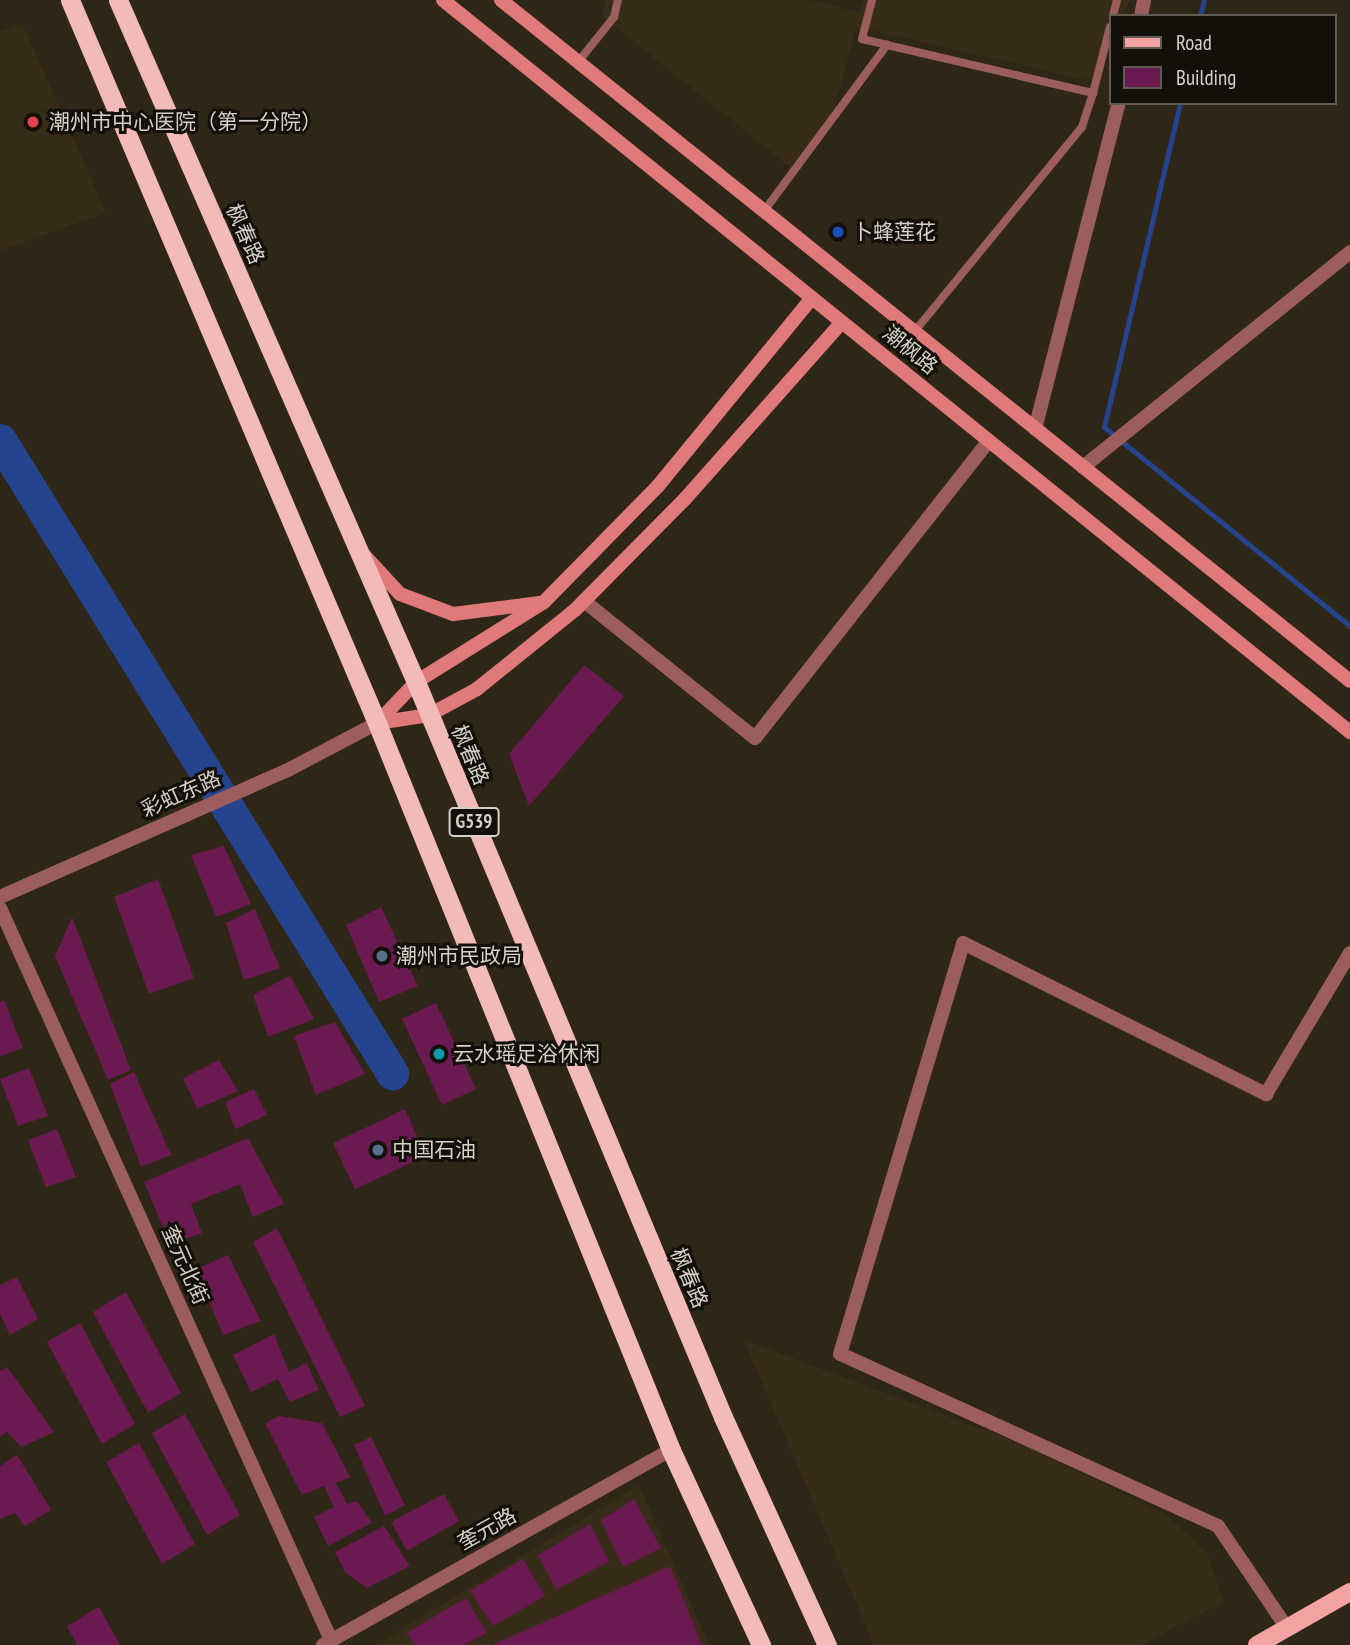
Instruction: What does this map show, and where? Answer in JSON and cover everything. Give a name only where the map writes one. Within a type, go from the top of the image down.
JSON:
[{"type":"highway","name":"G539","points":[[70,0],[377,723],[671,1450],[761,1645]]},
{"type":"highway","name":"枫春路","points":[[118,0],[416,682],[723,1417],[827,1645]]},
{"type":"main road","name":"潮枫路","points":[[443,0],[1350,732]]},
{"type":"main road","name":"潮枫路","points":[[501,0],[1350,681]]},
{"type":"main road","points":[[377,723],[416,682],[544,602],[658,486],[811,298]]},
{"type":"main road","points":[[377,723],[429,715],[477,689],[584,601],[842,322]]},
{"type":"main road","points":[[357,547],[400,594],[453,614],[544,602]]},
{"type":"main road","points":[[1256,1645],[1350,1592]]},
{"type":"street","points":[[1035,429],[1117,105]]},
{"type":"street","points":[[1083,467],[1350,252]]},
{"type":"street","points":[[584,601],[755,738],[989,441]]},
{"type":"street","name":"彩虹东路","points":[[0,897],[286,771],[377,723]]},
{"type":"street","name":"奎元北街","points":[[0,908],[327,1642]]},
{"type":"street","points":[[1287,1628],[1219,1526],[840,1354],[963,943],[1266,1094],[1350,953]]},
{"type":"street","name":"奎元路","points":[[327,1642],[671,1450]]},
{"type":"lane","points":[[578,62],[614,17],[618,0]]},
{"type":"lane","points":[[872,0],[862,38],[1094,93]]},
{"type":"lane","points":[[914,332],[1082,127],[1094,93],[1108,35]]},
{"type":"lane","points":[[764,211],[887,45]]},
{"type":"shaded area","points":[[606,0],[810,0],[859,12],[863,0],[1130,0],[1124,14],[1108,14],[1108,47],[1092,81],[856,27],[834,113],[790,167],[602,16]]},
{"type":"shaded area","name":"潮州市中心医院（第一分院）","points":[[22,23],[106,213],[0,250],[0,31]]},
{"type":"shaded area","points":[[744,1340],[1024,1445],[1168,1516],[1207,1553],[1224,1602],[1140,1645],[874,1645]]},
{"type":"shaded area","points":[[639,1485],[709,1645],[377,1645],[404,1627]]},
{"type":"building","points":[[584,665],[624,696],[529,806],[509,754]]},
{"type":"building","points":[[224,846],[251,904],[216,917],[191,855]]},
{"type":"building","points":[[158,879],[194,978],[149,994],[114,897]]},
{"type":"building","name":"潮州市民政局","points":[[381,907],[418,986],[379,1002],[346,925]]},
{"type":"building","points":[[255,909],[280,968],[244,980],[226,923]]},
{"type":"building","points":[[72,917],[131,1070],[108,1080],[55,956]]},
{"type":"building","points":[[290,976],[314,1019],[268,1037],[253,995]]},
{"type":"building","points":[[4,1000],[23,1048],[0,1056],[0,1002]]},
{"type":"building","name":"云水瑶足浴休闲","points":[[436,1003],[476,1089],[442,1105],[402,1019]]},
{"type":"building","points":[[335,1022],[365,1074],[316,1095],[294,1036]]},
{"type":"building","points":[[219,1060],[238,1091],[197,1109],[183,1078]]},
{"type":"building","points":[[29,1068],[48,1116],[18,1126],[0,1079]]},
{"type":"building","points":[[134,1072],[171,1155],[141,1167],[110,1084]]},
{"type":"building","points":[[254,1089],[267,1115],[235,1129],[225,1102]]},
{"type":"building","points":[[405,1109],[426,1156],[355,1189],[333,1143]]},
{"type":"building","points":[[57,1129],[76,1177],[46,1187],[28,1140]]},
{"type":"building","points":[[248,1138],[284,1204],[253,1217],[240,1184],[191,1204],[202,1233],[170,1244],[144,1182]]},
{"type":"building","points":[[277,1228],[365,1406],[340,1417],[253,1242]]},
{"type":"building","points":[[228,1255],[261,1321],[223,1335],[196,1269]]},
{"type":"building","points":[[17,1277],[38,1319],[10,1335],[0,1314],[0,1285]]},
{"type":"building","points":[[126,1292],[181,1393],[148,1413],[93,1312]]},
{"type":"building","points":[[80,1323],[135,1424],[102,1444],[47,1342]]},
{"type":"building","points":[[274,1334],[289,1372],[307,1363],[319,1390],[290,1402],[278,1379],[251,1392],[233,1355]]},
{"type":"building","points":[[7,1367],[54,1432],[22,1447],[7,1432],[0,1436],[0,1371]]},
{"type":"building","points":[[185,1414],[240,1515],[207,1535],[152,1433]]},
{"type":"building","points":[[280,1416],[322,1423],[350,1477],[336,1483],[347,1504],[357,1501],[372,1523],[328,1546],[314,1517],[334,1507],[324,1486],[302,1495],[265,1423]]},
{"type":"building","points":[[371,1437],[405,1505],[385,1516],[354,1445]]},
{"type":"building","points":[[139,1443],[195,1544],[162,1564],[106,1462]]},
{"type":"building","points":[[17,1455],[51,1510],[25,1526],[15,1513],[0,1519],[0,1466]]},
{"type":"building","points":[[444,1494],[459,1521],[407,1551],[391,1522]]},
{"type":"building","points":[[634,1499],[661,1548],[623,1567],[601,1520]]},
{"type":"building","points":[[590,1524],[609,1561],[556,1590],[538,1555]]},
{"type":"building","points":[[384,1526],[410,1566],[367,1588],[345,1572],[335,1552]]},
{"type":"building","points":[[523,1559],[545,1596],[493,1626],[470,1591]]},
{"type":"building","points":[[670,1566],[702,1645],[492,1645]]},
{"type":"building","points":[[466,1598],[487,1633],[464,1645],[416,1645],[406,1633]]},
{"type":"building","points":[[99,1607],[120,1645],[77,1645],[67,1626]]},
{"type":"waterway","points":[[1200,14],[1204,0]]},
{"type":"waterway","points":[[1180,105],[1104,427],[1350,626]]},
{"type":"waterway","points":[[0,440],[392,1073]]},
{"type":"place","name":"潮州市中心医院（第一分院）","points":[[33,122]]},
{"type":"place","name":"卜蜂莲花","points":[[838,232]]},
{"type":"place","name":"潮州市民政局","points":[[382,956]]},
{"type":"place","name":"云水瑶足浴休闲","points":[[439,1054]]},
{"type":"place","name":"中国石油","points":[[378,1150]]}]
